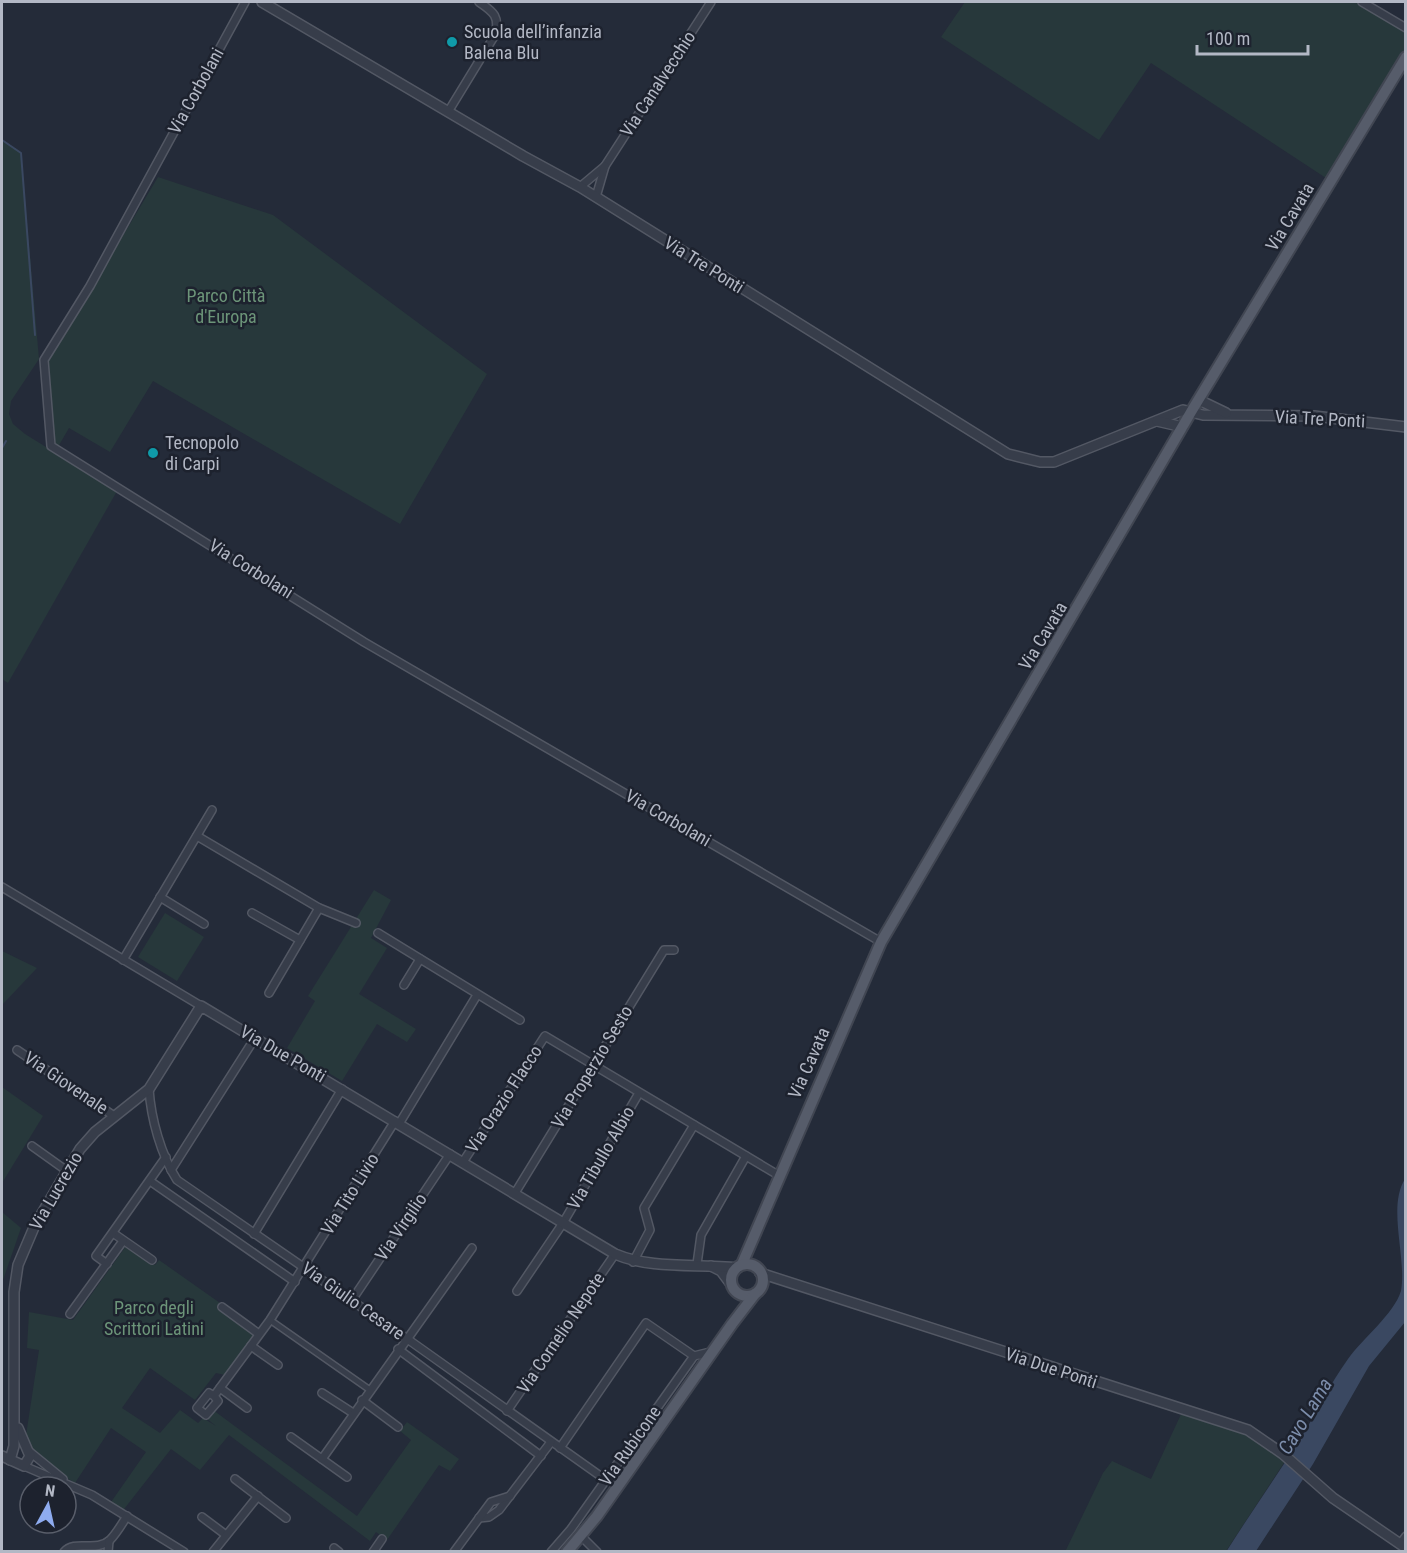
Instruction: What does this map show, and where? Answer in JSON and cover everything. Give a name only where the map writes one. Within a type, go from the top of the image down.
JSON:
[{"type":"main road","name":"Via Cavata","points":[[734,1290],[740,1266],[778,1175],[881,942],[1191,412],[1406,57]]},
{"type":"main road","points":[[567,1551],[581,1536],[755,1294],[758,1273],[747,1250]]},
{"type":"main road","points":[[740,1266],[758,1273]]},
{"type":"main road","points":[[734,1290],[744,1297],[755,1294]]},
{"type":"main road","points":[[732,1324],[736,1311],[734,1290]]},
{"type":"street","name":"Via Corbolani","points":[[245,2],[90,286],[44,360],[51,446],[364,642],[881,942]]},
{"type":"street","name":"Via Tre Ponti","points":[[262,2],[580,187],[1008,454],[1040,462],[1054,462],[1183,410],[1234,416],[1324,417],[1406,427]]},
{"type":"street","points":[[448,112],[495,35],[498,22],[494,11],[479,2]]},
{"type":"street","name":"Via Canalvecchio","points":[[596,197],[605,166],[711,2]]},
{"type":"street","points":[[1362,2],[1406,28]]},
{"type":"street","name":"Via Canalvecchio","points":[[580,187],[605,166]]},
{"type":"street","name":"Via Tre Ponti","points":[[1199,400],[1234,416]]},
{"type":"street","points":[[1155,421],[1164,421],[1183,427]]},
{"type":"street","points":[[123,960],[212,810]]},
{"type":"street","points":[[197,836],[319,908],[356,923]]},
{"type":"street","name":"Via Due Ponti","points":[[2,887],[615,1254],[633,1262],[740,1266]]},
{"type":"street","points":[[160,897],[204,924]]},
{"type":"street","points":[[269,993],[319,908]]},
{"type":"street","points":[[252,914],[300,940]]},
{"type":"street","points":[[378,933],[520,1020]]},
{"type":"street","name":"Via Properzio Sesto","points":[[515,1193],[664,950],[674,950]]},
{"type":"street","points":[[404,986],[420,960]]},
{"type":"street","name":"Via Tito Livio","points":[[214,1396],[295,1282],[477,995]]},
{"type":"street","name":"Via Lucrezio","points":[[5,1458],[14,1446],[14,1292],[18,1265],[35,1225],[80,1149],[114,1116],[149,1089],[201,1006]]},
{"type":"street","name":"Via Orazio Flacco","points":[[463,1162],[546,1036],[594,1065]]},
{"type":"street","points":[[171,1170],[255,1038]]},
{"type":"street","name":"Via Giovenale","points":[[17,1050],[114,1116]]},
{"type":"street","points":[[594,1065],[778,1175]]},
{"type":"street","name":"Via Giulio Cesare","points":[[149,1089],[151,1110],[166,1157],[177,1180],[304,1266],[606,1480]]},
{"type":"street","points":[[254,1234],[342,1089]]},
{"type":"street","name":"Via Tibullo Albio","points":[[563,1223],[639,1093]]},
{"type":"street","points":[[633,1262],[650,1230],[644,1208],[694,1125]]},
{"type":"street","points":[[32,1146],[67,1171]]},
{"type":"street","name":"Via Virgilio","points":[[352,1300],[450,1155]]},
{"type":"street","points":[[734,1290],[721,1272],[702,1264],[701,1235],[746,1156]]},
{"type":"street","points":[[106,1264],[96,1256],[166,1157]]},
{"type":"street","name":"Via Giulio Cesare","points":[[150,1181],[295,1282]]},
{"type":"street","points":[[517,1291],[563,1223]]},
{"type":"street","points":[[113,1233],[152,1260]]},
{"type":"street","points":[[70,1314],[123,1241]]},
{"type":"street","points":[[321,1459],[472,1248]]},
{"type":"street","name":"Via Cornelio Nepote","points":[[507,1411],[615,1254]]},
{"type":"street","name":"Via Due Ponti","points":[[758,1273],[781,1278],[1125,1392],[1248,1430],[1283,1454],[1308,1478],[1404,1546]]},
{"type":"street","points":[[222,1307],[260,1334]]},
{"type":"street","points":[[270,1320],[370,1390]]},
{"type":"street","points":[[560,1449],[646,1323],[694,1356],[714,1351]]},
{"type":"street","points":[[251,1346],[278,1365]]},
{"type":"street","name":"Via Giulio Cesare","points":[[398,1349],[541,1455]]},
{"type":"street","name":"Via Rubicone","points":[[551,1551],[571,1529],[694,1356]]},
{"type":"street","points":[[220,1388],[247,1408]]},
{"type":"street","points":[[322,1393],[353,1413]]},
{"type":"street","points":[[362,1400],[398,1427]]},
{"type":"street","name":"Via Lucrezio","points":[[15,1420],[30,1456],[24,1466]]},
{"type":"street","points":[[291,1437],[347,1477]]},
{"type":"street","points":[[454,1551],[479,1518],[489,1517],[511,1496],[551,1442]]},
{"type":"street","name":"Via Lucrezio","points":[[24,1446],[38,1461],[58,1475]]},
{"type":"street","points":[[5,1458],[47,1475]]},
{"type":"street","points":[[235,1479],[286,1518]]},
{"type":"street","points":[[78,1488],[184,1551]]},
{"type":"street","points":[[213,1551],[258,1496]]},
{"type":"street","points":[[64,1551],[72,1546],[97,1547],[109,1541],[127,1516]]},
{"type":"street","points":[[202,1517],[226,1534]]},
{"type":"street","points":[[581,1536],[597,1551]]},
{"type":"street","points":[[373,1551],[382,1539]]},
{"type":"street","points":[[108,1551],[109,1541]]},
{"type":"green space","points":[[965,2],[1361,2],[1405,29],[1406,50],[1326,178],[1151,63],[1099,140],[941,37]]},
{"type":"green space","points":[[2,139],[21,153],[39,359],[11,401],[9,414],[13,424],[25,434],[117,491],[8,683],[2,679]]},
{"type":"green space","name":"Parco Città d'Europa","points":[[158,177],[273,215],[487,374],[400,524],[153,381],[110,452],[69,428],[58,447],[52,443],[47,363]]},
{"type":"green space","points":[[374,890],[391,900],[371,938],[387,948],[359,994],[416,1029],[407,1042],[377,1024],[342,1081],[287,1048],[315,1001],[308,996]]},
{"type":"green space","points":[[165,913],[204,937],[177,981],[138,957]]},
{"type":"green space","points":[[2,951],[37,968],[2,1005]]},
{"type":"green space","points":[[2,1087],[43,1116],[2,1183]]},
{"type":"green space","points":[[2,1212],[21,1228],[3,1280],[2,1308]]},
{"type":"green space","name":"Parco degli Scrittori Latini","points":[[126,1246],[155,1265],[159,1260],[220,1303],[218,1308],[255,1334],[225,1375],[216,1373],[195,1400],[150,1368],[122,1408],[160,1433],[180,1410],[198,1423],[203,1418],[216,1426],[206,1418],[213,1410],[357,1516],[411,1440],[400,1431],[407,1422],[459,1459],[450,1471],[439,1465],[387,1540],[376,1532],[370,1541],[229,1435],[200,1470],[171,1449],[121,1513],[109,1505],[146,1452],[111,1428],[78,1478],[78,1475],[62,1475],[49,1467],[25,1442],[39,1350],[27,1348],[29,1312],[73,1320]]},
{"type":"green space","points":[[1183,1410],[1253,1435],[1291,1452],[1226,1551],[1065,1552],[1103,1473],[1112,1461],[1151,1479]]},
{"type":"water","points":[[1405,1179],[1405,1322],[1369,1366],[1313,1464],[1256,1551],[1226,1552],[1299,1441],[1341,1369],[1397,1300],[1401,1291],[1402,1264],[1397,1218],[1400,1190]]},
{"type":"waterway","points":[[2,140],[21,153],[35,335]]},
{"type":"waterway","points":[[2,448],[6,441]]},
{"type":"place","name":"Scuola dell’infanzia Balena Blu","points":[[452,42]]},
{"type":"place","name":"Tecnopolo di Carpi","points":[[153,453]]},
{"type":"water label","name":"Cavo Lama","points":[[1305,1416]]}]
